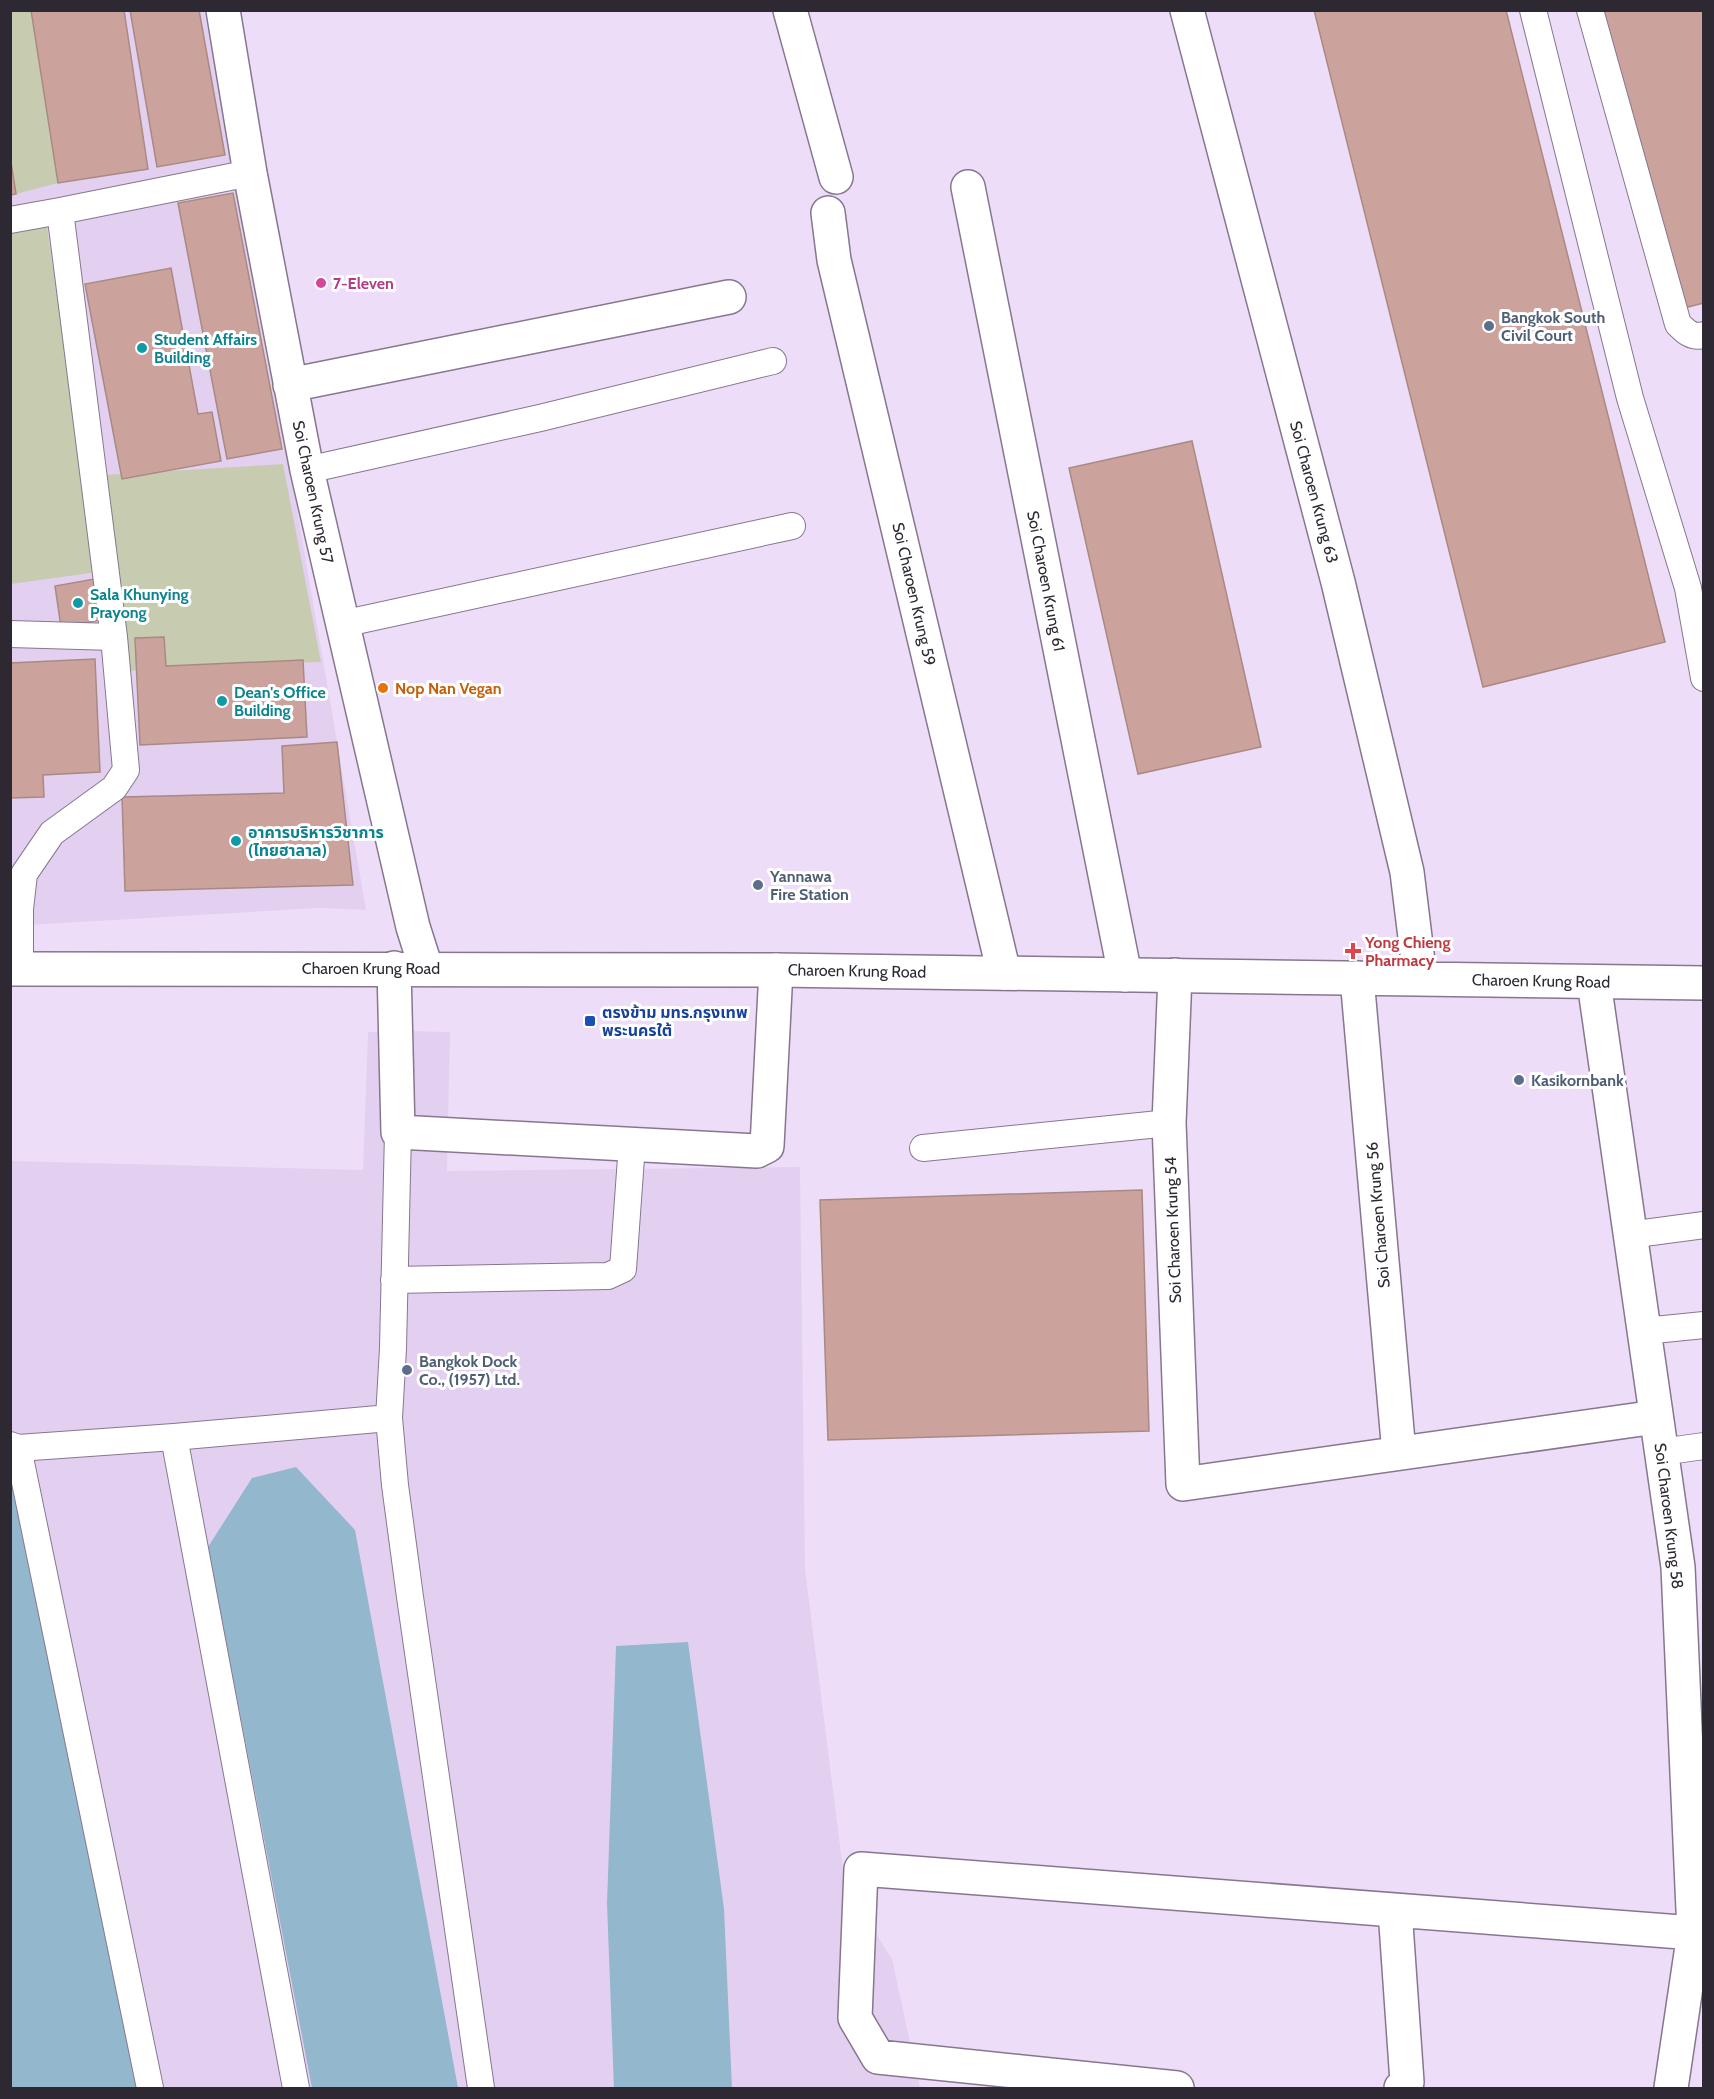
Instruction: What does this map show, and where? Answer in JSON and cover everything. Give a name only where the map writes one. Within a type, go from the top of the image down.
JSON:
[{"type":"street","name":"Soi Charoen Krung 57","points":[[223,10],[250,172],[307,470],[413,927],[398,1132]]},
{"type":"street","points":[[790,10],[836,177]]},
{"type":"street","name":"Soi Charoen Krung 63","points":[[1187,10],[1338,582],[1407,872],[1420,978]]},
{"type":"street","name":"Soi Charoen Krung 61","points":[[968,187],[1125,975]]},
{"type":"street","name":"Soi Charoen Krung 59","points":[[828,213],[834,260],[1005,973]]},
{"type":"street","points":[[290,385],[729,297]]},
{"type":"street","name":"Charoen Krung Road","points":[[15,969],[776,970],[1704,983]]},
{"type":"street","points":[[398,1132],[757,1151],[767,1146],[776,970]]},
{"type":"street","name":"Soi Charoen Krung 54","points":[[1175,975],[1169,1124],[1183,1484],[1399,1453]]},
{"type":"street","name":"Soi Charoen Krung 56","points":[[1357,978],[1399,1453]]},
{"type":"street","name":"Soi Charoen Krung 58","points":[[1594,982],[1678,1567],[1694,1933],[1671,2088]]},
{"type":"street","points":[[1399,1453],[1656,1417]]},
{"type":"street","points":[[1177,2088],[878,2057],[855,2018],[861,1869],[1694,1933]]},
{"type":"street","points":[[1395,1910],[1407,2082],[1401,2088]]},
{"type":"lane","points":[[1533,10],[1630,398],[1688,588],[1704,678]]},
{"type":"lane","points":[[1590,10],[1678,324],[1687,333],[1698,337],[1704,335]]},
{"type":"lane","points":[[10,220],[250,172]]},
{"type":"lane","points":[[15,969],[24,874],[51,833],[114,788],[126,770],[114,637],[60,211]]},
{"type":"lane","points":[[307,470],[540,418],[773,361]]},
{"type":"lane","points":[[342,624],[792,526]]},
{"type":"lane","points":[[10,634],[114,637]]},
{"type":"lane","points":[[923,1148],[1169,1124]]},
{"type":"lane","points":[[398,1132],[389,1418],[395,1485],[410,1597],[481,2088]]},
{"type":"lane","points":[[394,1280],[608,1276],[623,1269],[632,1144]]},
{"type":"lane","points":[[1629,1235],[1704,1225]]},
{"type":"lane","points":[[1644,1332],[1704,1324]]},
{"type":"lane","points":[[150,2088],[14,1447],[174,1437],[389,1418]]},
{"type":"lane","points":[[174,1437],[296,2088]]},
{"type":"lane","points":[[1661,1452],[1704,1446]]},
{"type":"shaded area","points":[[11,11],[204,11],[288,457],[366,910],[319,908],[11,926]]},
{"type":"shaded area","name":"Bangkok Dock Co., (1957) Ltd.","points":[[368,1032],[450,1032],[447,1171],[800,1167],[805,1569],[845,1885],[892,1959],[920,2088],[732,2088],[729,2055],[614,2056],[614,2088],[11,2088],[11,1161],[363,1170]]},
{"type":"green space","points":[[10,11],[34,11],[58,183],[16,194],[10,156]]},
{"type":"green space","points":[[47,227],[98,572],[11,584],[11,233]]},
{"type":"green space","points":[[283,464],[321,662],[166,666],[130,671],[103,475]]},
{"type":"water","points":[[296,1467],[355,1530],[458,2088],[312,2088],[208,1547],[252,1478]]},
{"type":"water","points":[[10,1469],[137,2088],[11,2088]]},
{"type":"water","points":[[688,1642],[724,1909],[732,2088],[614,2088],[607,1904],[616,1646]]},
{"type":"building","points":[[31,10],[124,10],[148,169],[58,183]]},
{"type":"building","points":[[130,10],[199,10],[225,155],[157,167]]},
{"type":"building","name":"Bangkok South Civil Court","points":[[1314,10],[1506,10],[1665,642],[1483,687]]},
{"type":"building","points":[[1599,10],[1704,10],[1704,303],[1684,308]]},
{"type":"building","points":[[10,156],[16,194],[10,195]]},
{"type":"building","points":[[233,193],[282,449],[227,459],[178,203]]},
{"type":"building","name":"Student Affairs Building","points":[[171,268],[198,414],[212,412],[221,461],[122,479],[85,284]]},
{"type":"building","points":[[1192,441],[1261,747],[1138,774],[1069,468]]},
{"type":"building","name":"Sala Khunying Prayong","points":[[94,579],[102,620],[61,627],[55,586]]},
{"type":"building","name":"Dean's Office Building","points":[[164,637],[166,666],[303,660],[307,737],[140,745],[135,638]]},
{"type":"building","points":[[95,659],[100,772],[43,775],[44,797],[10,798],[10,663]]},
{"type":"building","name":"อาคารบริหารวิชาการ (ไทยฮาลาล)","points":[[337,742],[353,885],[125,891],[122,797],[284,793],[282,746]]},
{"type":"building","points":[[1142,1190],[1149,1431],[828,1440],[820,1200]]},
{"type":"place","name":"7-Eleven","points":[[321,283]]},
{"type":"place","name":"Bangkok South Civil Court","points":[[1489,326]]},
{"type":"place","name":"Student Affairs Building","points":[[142,348]]},
{"type":"place","name":"Sala Khunying Prayong","points":[[78,603]]},
{"type":"place","name":"Nop Nan Vegan","points":[[383,688]]},
{"type":"place","name":"Dean's Office Building","points":[[222,701]]},
{"type":"place","name":"อาคารบริหารวิชาการ (ไทยฮาลาล)","points":[[236,841]]},
{"type":"place","name":"Yannawa Fire Station","points":[[758,885]]},
{"type":"place","name":"Yong Chieng Pharmacy","points":[[1353,951]]},
{"type":"place","name":"ตรงข้าม มทร.กรุงเทพ พระนครใต้","points":[[590,1021]]},
{"type":"place","name":"Kasikornbank","points":[[1519,1080]]},
{"type":"place","name":"Bangkok Dock Co., (1957) Ltd.","points":[[407,1370]]}]
